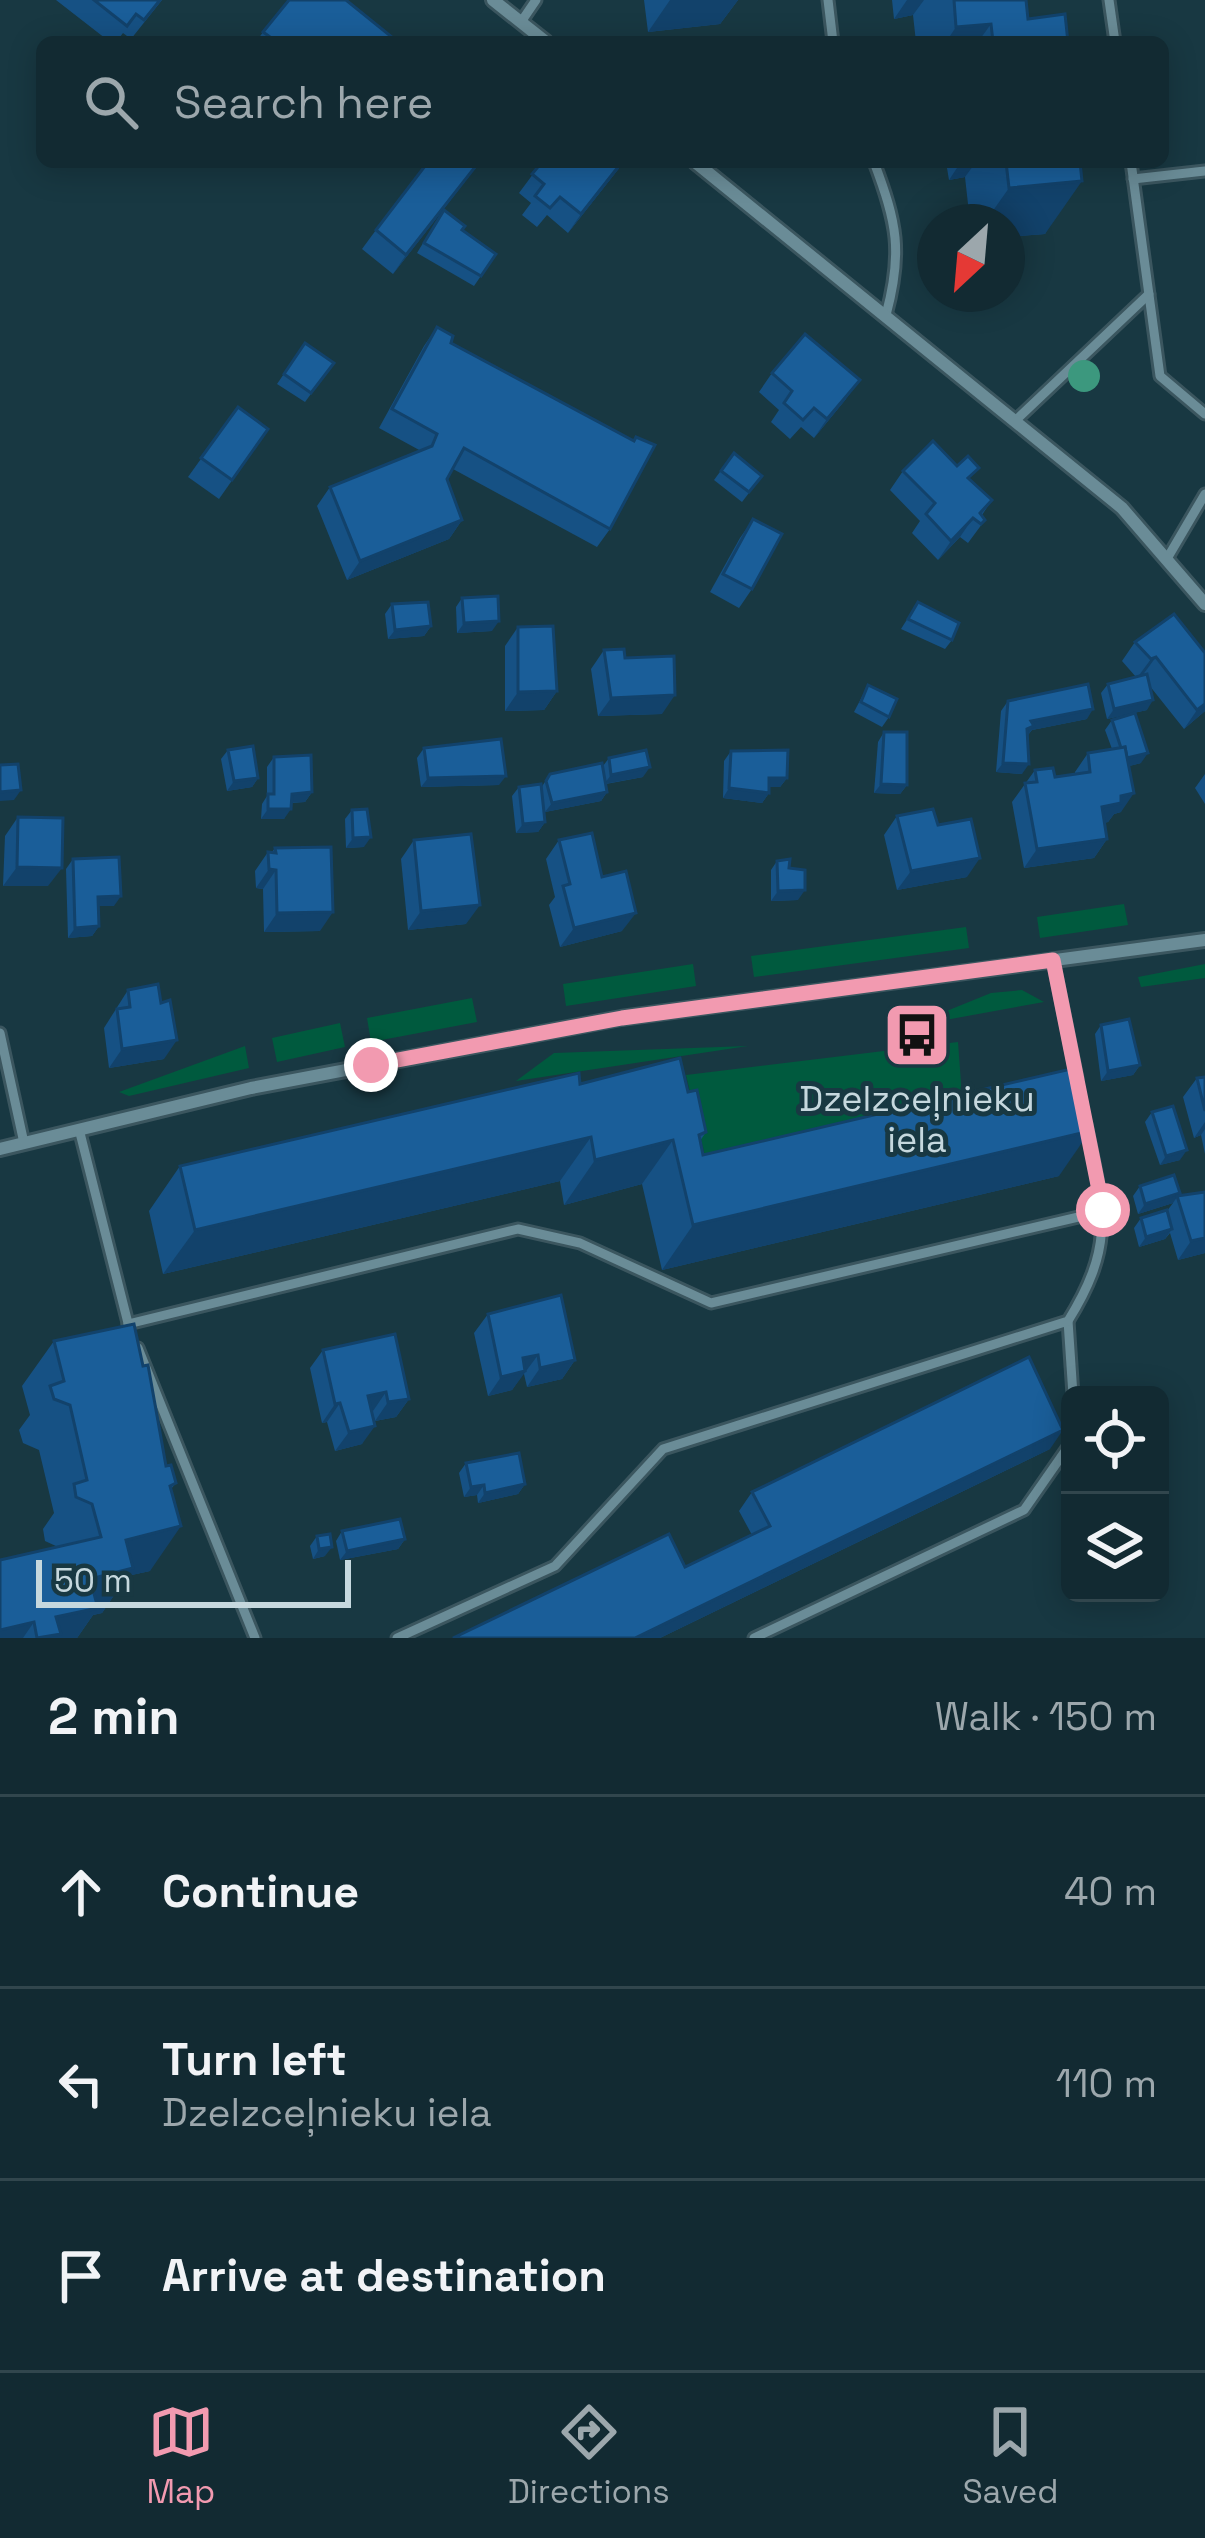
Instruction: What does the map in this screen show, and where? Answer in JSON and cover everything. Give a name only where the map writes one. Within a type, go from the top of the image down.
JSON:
[{"type":"street","points":[[493,0],[538,36]]},
{"type":"street","points":[[702,168],[1122,508],[1205,604]]},
{"type":"street","points":[[0,1149],[251,1088],[622,1018],[1205,940]]},
{"type":"lane","points":[[521,22],[536,0]]},
{"type":"lane","points":[[828,0],[832,36]]},
{"type":"lane","points":[[1109,0],[1114,36]]},
{"type":"lane","points":[[876,168],[893,212],[900,263],[886,315]]},
{"type":"lane","points":[[1132,168],[1160,376],[1205,414]]},
{"type":"lane","points":[[1133,179],[1205,171]]},
{"type":"lane","points":[[1016,420],[1149,295]]},
{"type":"lane","points":[[1168,557],[1205,494]]},
{"type":"lane","points":[[1053,960],[1081,1097]]},
{"type":"lane","points":[[0,1034],[24,1142]]},
{"type":"lane","points":[[1072,1386],[1068,1321],[1097,1275],[1103,1210],[1085,1120]]},
{"type":"lane","points":[[80,1129],[128,1324],[255,1638]]},
{"type":"lane","points":[[128,1324],[518,1229],[580,1243],[711,1303],[1103,1210]]},
{"type":"lane","points":[[397,1638],[555,1566],[663,1449],[1068,1321]]},
{"type":"lane","points":[[754,1638],[1024,1510],[1061,1457]]},
{"type":"green space","points":[[1124,904],[1128,925],[1040,938],[1037,917]]},
{"type":"green space","points":[[966,927],[969,948],[754,977],[751,956]]},
{"type":"green space","points":[[693,964],[696,986],[566,1006],[563,984]]},
{"type":"green space","points":[[1205,964],[1205,978],[1141,987],[1138,977]]},
{"type":"green space","points":[[1022,990],[1044,1002],[907,1027],[991,993]]},
{"type":"green space","points":[[472,998],[477,1022],[371,1042],[367,1018]]},
{"type":"green space","points":[[340,1023],[345,1047],[277,1062],[272,1038]]},
{"type":"green space","points":[[958,1042],[963,1110],[707,1165],[686,1075]]},
{"type":"green space","points":[[245,1046],[249,1068],[129,1096],[119,1092]]},
{"type":"green space","points":[[748,1046],[516,1081],[554,1053]]},
{"type":"building","points":[[94,0],[160,0],[144,20],[136,14],[127,26]]},
{"type":"building","points":[[289,0],[346,0],[391,36],[269,36],[263,32]]},
{"type":"building","points":[[954,0],[1026,0],[1028,19],[1065,14],[1067,36],[992,36],[991,24],[956,27]]},
{"type":"building","points":[[423,168],[474,168],[406,255],[376,230]]},
{"type":"building","points":[[537,168],[617,168],[581,214],[560,197],[550,208],[535,196],[544,184],[532,174]]},
{"type":"building","points":[[1007,168],[1081,168],[1082,181],[1009,188]]},
{"type":"building","points":[[444,210],[465,226],[462,230],[496,254],[481,276],[424,243]]},
{"type":"building","points":[[437,327],[453,336],[451,343],[634,441],[636,437],[655,445],[610,529],[464,448],[447,479],[462,520],[360,561],[330,487],[432,446],[437,434],[392,409]]},
{"type":"building","points":[[805,334],[860,380],[827,419],[814,408],[803,420],[784,403],[792,391],[772,373]]},
{"type":"building","points":[[305,343],[334,363],[311,393],[284,374]]},
{"type":"building","points":[[238,407],[268,429],[232,480],[201,458]]},
{"type":"building","points":[[933,441],[957,466],[968,456],[979,468],[968,478],[992,500],[980,513],[985,520],[981,524],[973,518],[951,541],[926,514],[935,503],[903,471]]},
{"type":"building","points":[[734,453],[762,476],[749,492],[721,471]]},
{"type":"building","points":[[753,519],[782,534],[752,589],[723,574]]},
{"type":"building","points":[[498,596],[499,621],[464,623],[462,598]]},
{"type":"building","points":[[428,602],[431,626],[395,630],[392,604]]},
{"type":"building","points":[[918,602],[959,623],[952,640],[908,619]]},
{"type":"building","points":[[1174,614],[1205,653],[1205,704],[1197,710],[1156,657],[1151,659],[1135,642]]},
{"type":"building","points":[[553,626],[557,691],[518,692],[518,627]]},
{"type":"building","points":[[624,649],[625,658],[674,656],[675,695],[611,698],[604,650]]},
{"type":"building","points":[[1147,674],[1153,700],[1114,709],[1108,684]]},
{"type":"building","points":[[1088,684],[1093,709],[1031,721],[1034,726],[1027,729],[1029,764],[1003,763],[1008,701]]},
{"type":"building","points":[[868,685],[897,699],[889,717],[861,702]]},
{"type":"building","points":[[1135,713],[1148,753],[1127,758],[1112,720]]},
{"type":"building","points":[[884,732],[907,732],[907,785],[881,784]]},
{"type":"building","points":[[501,739],[506,776],[428,778],[424,748]]},
{"type":"building","points":[[253,746],[258,778],[234,781],[228,750]]},
{"type":"building","points":[[1125,747],[1134,793],[1121,796],[1121,803],[1102,807],[1107,839],[1037,849],[1025,783],[1037,782],[1035,770],[1053,768],[1055,777],[1090,772],[1088,753]]},
{"type":"building","points":[[646,750],[650,767],[611,775],[609,758]]},
{"type":"building","points":[[788,750],[787,778],[769,778],[769,793],[729,788],[731,751]]},
{"type":"building","points":[[311,755],[312,792],[292,794],[291,809],[268,809],[268,794],[274,794],[274,757]]},
{"type":"building","points":[[602,763],[607,792],[552,803],[546,781],[550,774]]},
{"type":"building","points":[[18,764],[21,790],[0,792],[0,765]]},
{"type":"building","points":[[541,784],[545,822],[523,824],[519,787]]},
{"type":"building","points":[[367,809],[371,837],[353,838],[352,810]]},
{"type":"building","points":[[933,809],[938,825],[971,819],[980,858],[911,871],[897,816]]},
{"type":"building","points":[[18,817],[63,818],[62,868],[17,867]]},
{"type":"building","points":[[592,833],[602,877],[626,871],[636,913],[574,928],[563,886],[570,884],[559,840]]},
{"type":"building","points":[[471,834],[480,905],[421,911],[414,840]]},
{"type":"building","points":[[331,847],[333,912],[277,913],[276,870],[269,869],[268,852]]},
{"type":"building","points":[[119,857],[121,896],[98,897],[99,926],[75,928],[73,859]]},
{"type":"building","points":[[790,859],[789,868],[805,870],[805,890],[778,891],[777,861]]},
{"type":"building","points":[[158,984],[161,1003],[170,1000],[177,1040],[122,1049],[117,1009],[130,1007],[128,990]]},
{"type":"building","points":[[1129,1019],[1140,1065],[1108,1071],[1101,1025]]},
{"type":"building","points":[[680,1058],[688,1092],[697,1090],[706,1132],[699,1135],[703,1155],[1075,1068],[1090,1131],[693,1225],[673,1140],[595,1160],[591,1137],[195,1230],[180,1166],[579,1073],[580,1084]]},
{"type":"building","points":[[1205,1077],[1205,1111],[1197,1078]]},
{"type":"building","points":[[1173,1106],[1187,1150],[1166,1156],[1152,1112]]},
{"type":"building","points":[[1174,1175],[1180,1193],[1145,1204],[1140,1186]]},
{"type":"building","points":[[1205,1192],[1205,1238],[1191,1241],[1177,1196]]},
{"type":"building","points":[[1167,1210],[1172,1229],[1146,1237],[1141,1218]]},
{"type":"building","points":[[561,1295],[575,1360],[540,1368],[538,1355],[523,1358],[525,1371],[501,1377],[488,1314]]},
{"type":"building","points":[[134,1324],[143,1366],[148,1365],[166,1466],[171,1465],[176,1483],[170,1486],[181,1526],[126,1540],[133,1568],[90,1579],[98,1608],[56,1617],[61,1634],[37,1638],[34,1622],[0,1630],[0,1560],[101,1537],[92,1504],[76,1497],[74,1484],[87,1480],[70,1405],[54,1399],[50,1386],[64,1381],[54,1341]]},
{"type":"building","points":[[395,1334],[409,1399],[388,1402],[386,1392],[368,1396],[375,1426],[349,1432],[340,1403],[335,1404],[323,1350]]},
{"type":"building","points":[[1029,1357],[1061,1426],[1061,1431],[635,1638],[453,1638],[669,1534],[685,1567],[770,1526],[752,1492]]},
{"type":"building","points":[[519,1453],[525,1484],[485,1493],[484,1485],[471,1487],[466,1463]]},
{"type":"building","points":[[400,1519],[405,1539],[347,1551],[342,1531]]},
{"type":"building","points":[[330,1534],[332,1547],[319,1549],[317,1536]]},
{"type":"place","name":"Dzelzceļnieku iela","points":[[917,1035]]},
{"type":"route","points":[[371,1065],[622,1018],[1053,960],[1103,1210]]}]
